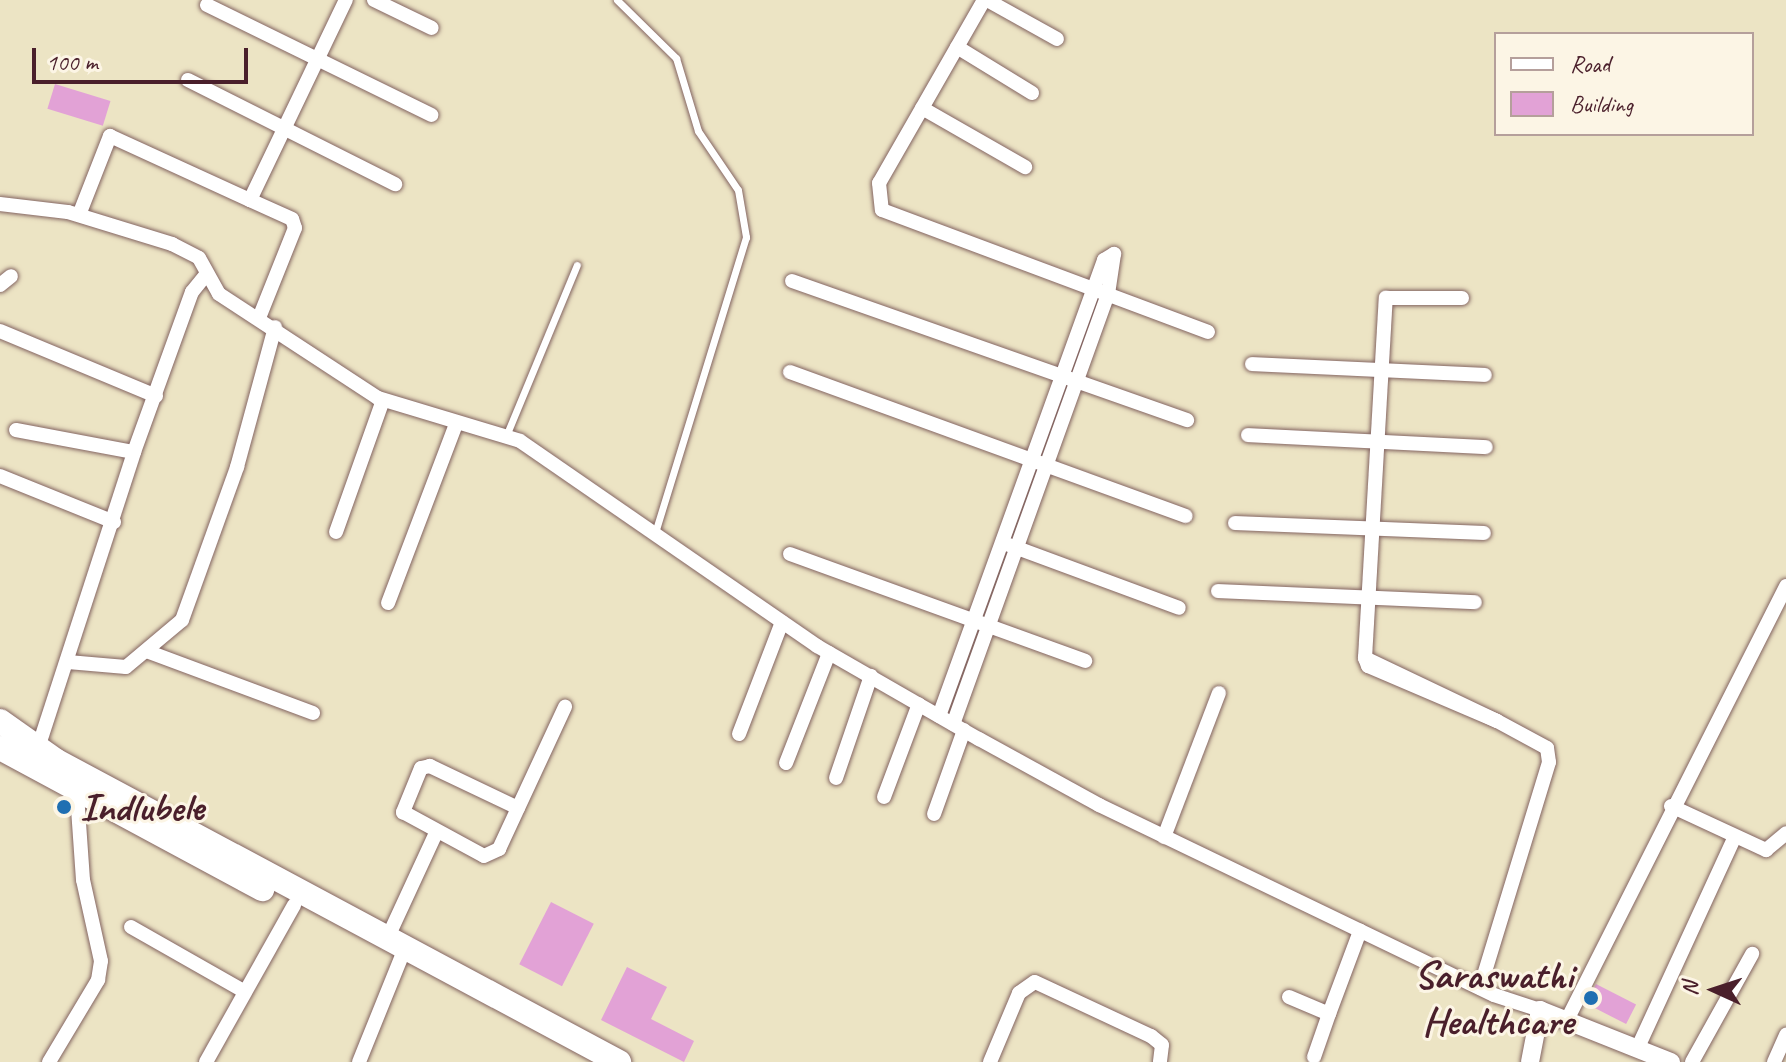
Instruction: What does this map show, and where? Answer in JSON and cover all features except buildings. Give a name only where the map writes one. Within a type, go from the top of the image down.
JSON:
[{"type":"main road","points":[[0,721],[38,748],[397,948],[589,1062]]},
{"type":"main road","points":[[0,748],[77,795],[294,905],[397,948],[619,1062]]},
{"type":"street","points":[[250,200],[346,0]]},
{"type":"street","points":[[374,0],[432,28]]},
{"type":"street","points":[[1057,39],[986,0],[879,183],[882,210],[1208,332]]},
{"type":"street","points":[[207,5],[432,115]]},
{"type":"street","points":[[957,47],[1032,93]]},
{"type":"street","points":[[188,80],[395,184]]},
{"type":"street","points":[[922,108],[1025,167]]},
{"type":"street","points":[[79,215],[110,136],[292,219],[295,228],[259,318]]},
{"type":"street","points":[[0,204],[79,215],[172,244],[199,258],[205,276],[219,294],[275,327],[383,400],[505,437],[552,460],[829,653],[959,727],[1164,837],[1480,988],[1639,1045],[1671,1062]]},
{"type":"street","points":[[38,748],[114,522],[134,452],[192,292],[205,276]]},
{"type":"street","points":[[792,281],[1187,420]]},
{"type":"street","points":[[934,814],[988,624],[1016,547],[1038,464],[1101,291]]},
{"type":"street","points":[[1462,298],[1386,298],[1365,658],[1547,748],[1549,762],[1480,988]]},
{"type":"street","points":[[68,662],[126,667],[149,652],[182,620],[202,570],[275,327]]},
{"type":"street","points":[[0,331],[156,396]]},
{"type":"street","points":[[1252,364],[1485,375]]},
{"type":"street","points":[[790,372],[1186,516]]},
{"type":"street","points":[[336,532],[383,400]]},
{"type":"street","points":[[388,603],[456,424]]},
{"type":"street","points":[[16,430],[134,452]]},
{"type":"street","points":[[1248,435],[1486,447]]},
{"type":"street","points":[[939,716],[1001,542],[1038,464]]},
{"type":"street","points":[[0,476],[114,522]]},
{"type":"street","points":[[1235,523],[1484,533]]},
{"type":"street","points":[[1001,542],[1179,608]]},
{"type":"street","points":[[790,554],[1085,661]]},
{"type":"street","points":[[1568,1018],[1671,806],[1786,586]]},
{"type":"street","points":[[1218,591],[1475,602]]},
{"type":"street","points":[[739,734],[782,622]]},
{"type":"street","points":[[149,652],[313,713]]},
{"type":"street","points":[[786,763],[829,653]]},
{"type":"street","points":[[836,778],[871,676]]},
{"type":"street","points":[[1164,837],[1219,693]]},
{"type":"street","points":[[884,797],[919,704]]},
{"type":"street","points":[[518,808],[440,768],[421,768],[403,812],[436,833],[492,853],[518,808],[565,707]]},
{"type":"street","points":[[49,1062],[98,980],[101,961],[83,880],[77,795]]},
{"type":"street","points":[[1671,806],[1734,838],[1771,851],[1786,833]]},
{"type":"street","points":[[359,1062],[436,833]]},
{"type":"street","points":[[1639,1045],[1734,838]]},
{"type":"street","points":[[206,1062],[242,990],[294,905]]},
{"type":"street","points":[[131,927],[242,990]]},
{"type":"street","points":[[1314,1057],[1360,931]]},
{"type":"street","points":[[1692,1062],[1752,954]]},
{"type":"street","points":[[990,1062],[1019,993],[1035,982],[1151,1036],[1162,1045],[1160,1062]]},
{"type":"street","points":[[1289,997],[1329,1014]]},
{"type":"street","points":[[1530,1062],[1540,1010]]},
{"type":"street","points":[[1774,1062],[1786,1035]]},
{"type":"lane","points":[[617,0],[676,58],[698,131],[738,190],[746,237],[655,532]]},
{"type":"lane","points":[[505,437],[577,265]]},
{"type":"place","name":"Indlubele","points":[[64,807]]},
{"type":"place","name":"Saraswathi Healthcare","points":[[1591,998]]}]
